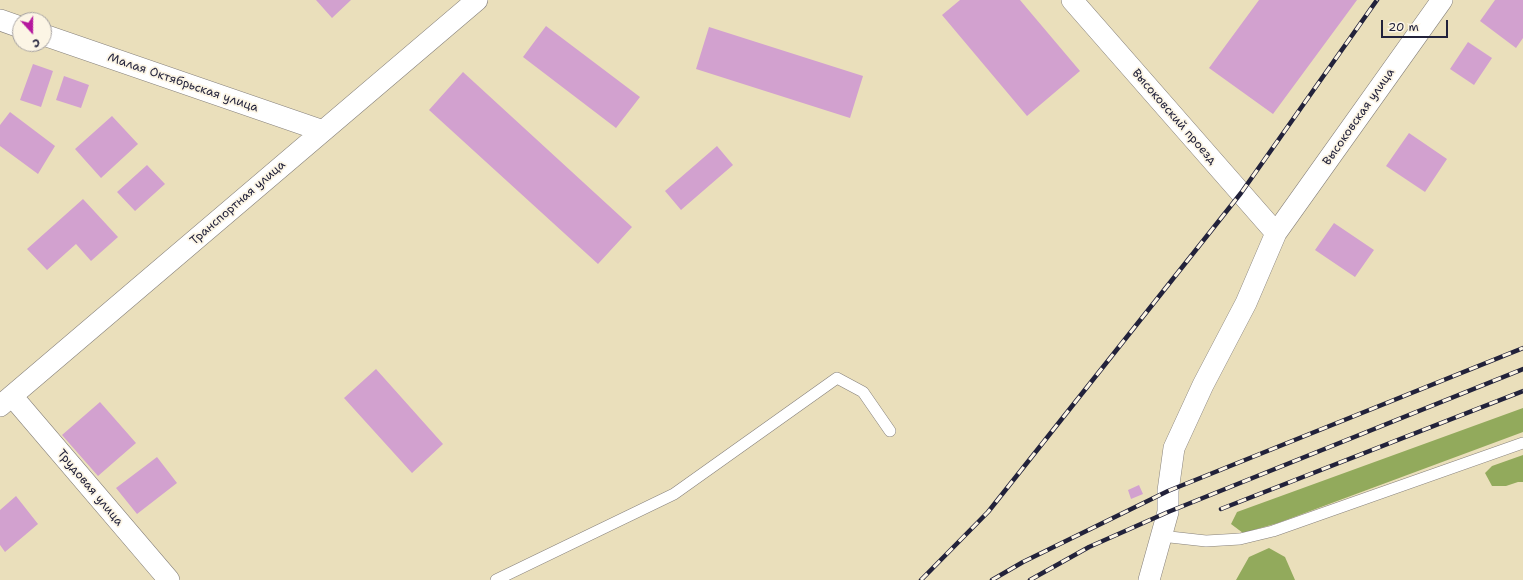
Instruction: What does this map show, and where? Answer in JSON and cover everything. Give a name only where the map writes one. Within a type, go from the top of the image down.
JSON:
[{"type":"street","name":"Транспортная улица","points":[[6,401],[477,0]]},
{"type":"street","name":"Высоковский проезд","points":[[1072,0],[1276,233]]},
{"type":"street","name":"Высоковская улица","points":[[1149,580],[1168,512],[1168,491],[1174,448],[1203,385],[1246,303],[1276,233],[1442,0]]},
{"type":"street","points":[[0,20],[12,24]]},
{"type":"street","name":"Малая Октябрьская улица","points":[[52,38],[323,131]]},
{"type":"street","name":"Трудовая улица","points":[[6,401],[169,580]]},
{"type":"lane","points":[[496,580],[674,494],[837,378],[864,392],[890,431]]},
{"type":"lane","points":[[1161,536],[1206,541],[1240,539],[1266,532],[1523,443]]},
{"type":"green space","points":[[1523,408],[1523,432],[1278,523],[1243,533],[1231,524],[1237,512]]},
{"type":"green space","points":[[1523,455],[1523,482],[1506,486],[1492,486],[1485,473],[1492,466]]},
{"type":"green space","points":[[1269,548],[1285,557],[1295,580],[1236,580],[1249,557]]},
{"type":"building","points":[[316,0],[351,0],[332,18]]},
{"type":"building","points":[[960,0],[1020,0],[1080,71],[1027,116],[942,15]]},
{"type":"building","points":[[1259,0],[1357,0],[1273,114],[1209,68]]},
{"type":"building","points":[[1495,0],[1523,0],[1523,38],[1516,48],[1480,21]]},
{"type":"building","points":[[546,26],[640,97],[616,128],[523,57]]},
{"type":"building","points":[[709,27],[863,76],[850,118],[696,69]]},
{"type":"building","points":[[1468,42],[1492,58],[1474,85],[1450,69]]},
{"type":"building","points":[[33,64],[53,71],[41,107],[20,100]]},
{"type":"building","points":[[463,72],[632,227],[598,264],[429,110]]},
{"type":"building","points":[[64,76],[89,85],[81,108],[56,100]]},
{"type":"building","points":[[10,112],[55,146],[38,174],[0,146],[0,125]]},
{"type":"building","points":[[112,116],[138,144],[101,178],[75,149]]},
{"type":"building","points":[[1409,133],[1447,159],[1425,192],[1386,166]]},
{"type":"building","points":[[717,146],[733,165],[681,210],[665,191]]},
{"type":"building","points":[[147,165],[165,184],[135,211],[117,192]]},
{"type":"building","points":[[83,199],[118,237],[91,261],[76,244],[47,270],[27,249]]},
{"type":"building","points":[[1334,223],[1374,250],[1355,277],[1315,250]]},
{"type":"building","points":[[376,369],[443,444],[412,473],[344,398]]},
{"type":"building","points":[[100,402],[136,443],[98,476],[62,435]]},
{"type":"building","points":[[157,457],[177,483],[137,514],[116,488]]},
{"type":"building","points":[[1139,485],[1143,494],[1131,499],[1128,490]]},
{"type":"building","points":[[16,496],[38,524],[5,552],[0,545],[0,510]]},
{"type":"railway","points":[[921,580],[988,512],[1241,193],[1377,0]]},
{"type":"railway","points":[[992,580],[1023,562],[1168,491],[1523,348]]},
{"type":"railway","points":[[1030,580],[1089,547],[1168,512],[1523,369]]},
{"type":"railway","points":[[1221,509],[1523,391]]}]
